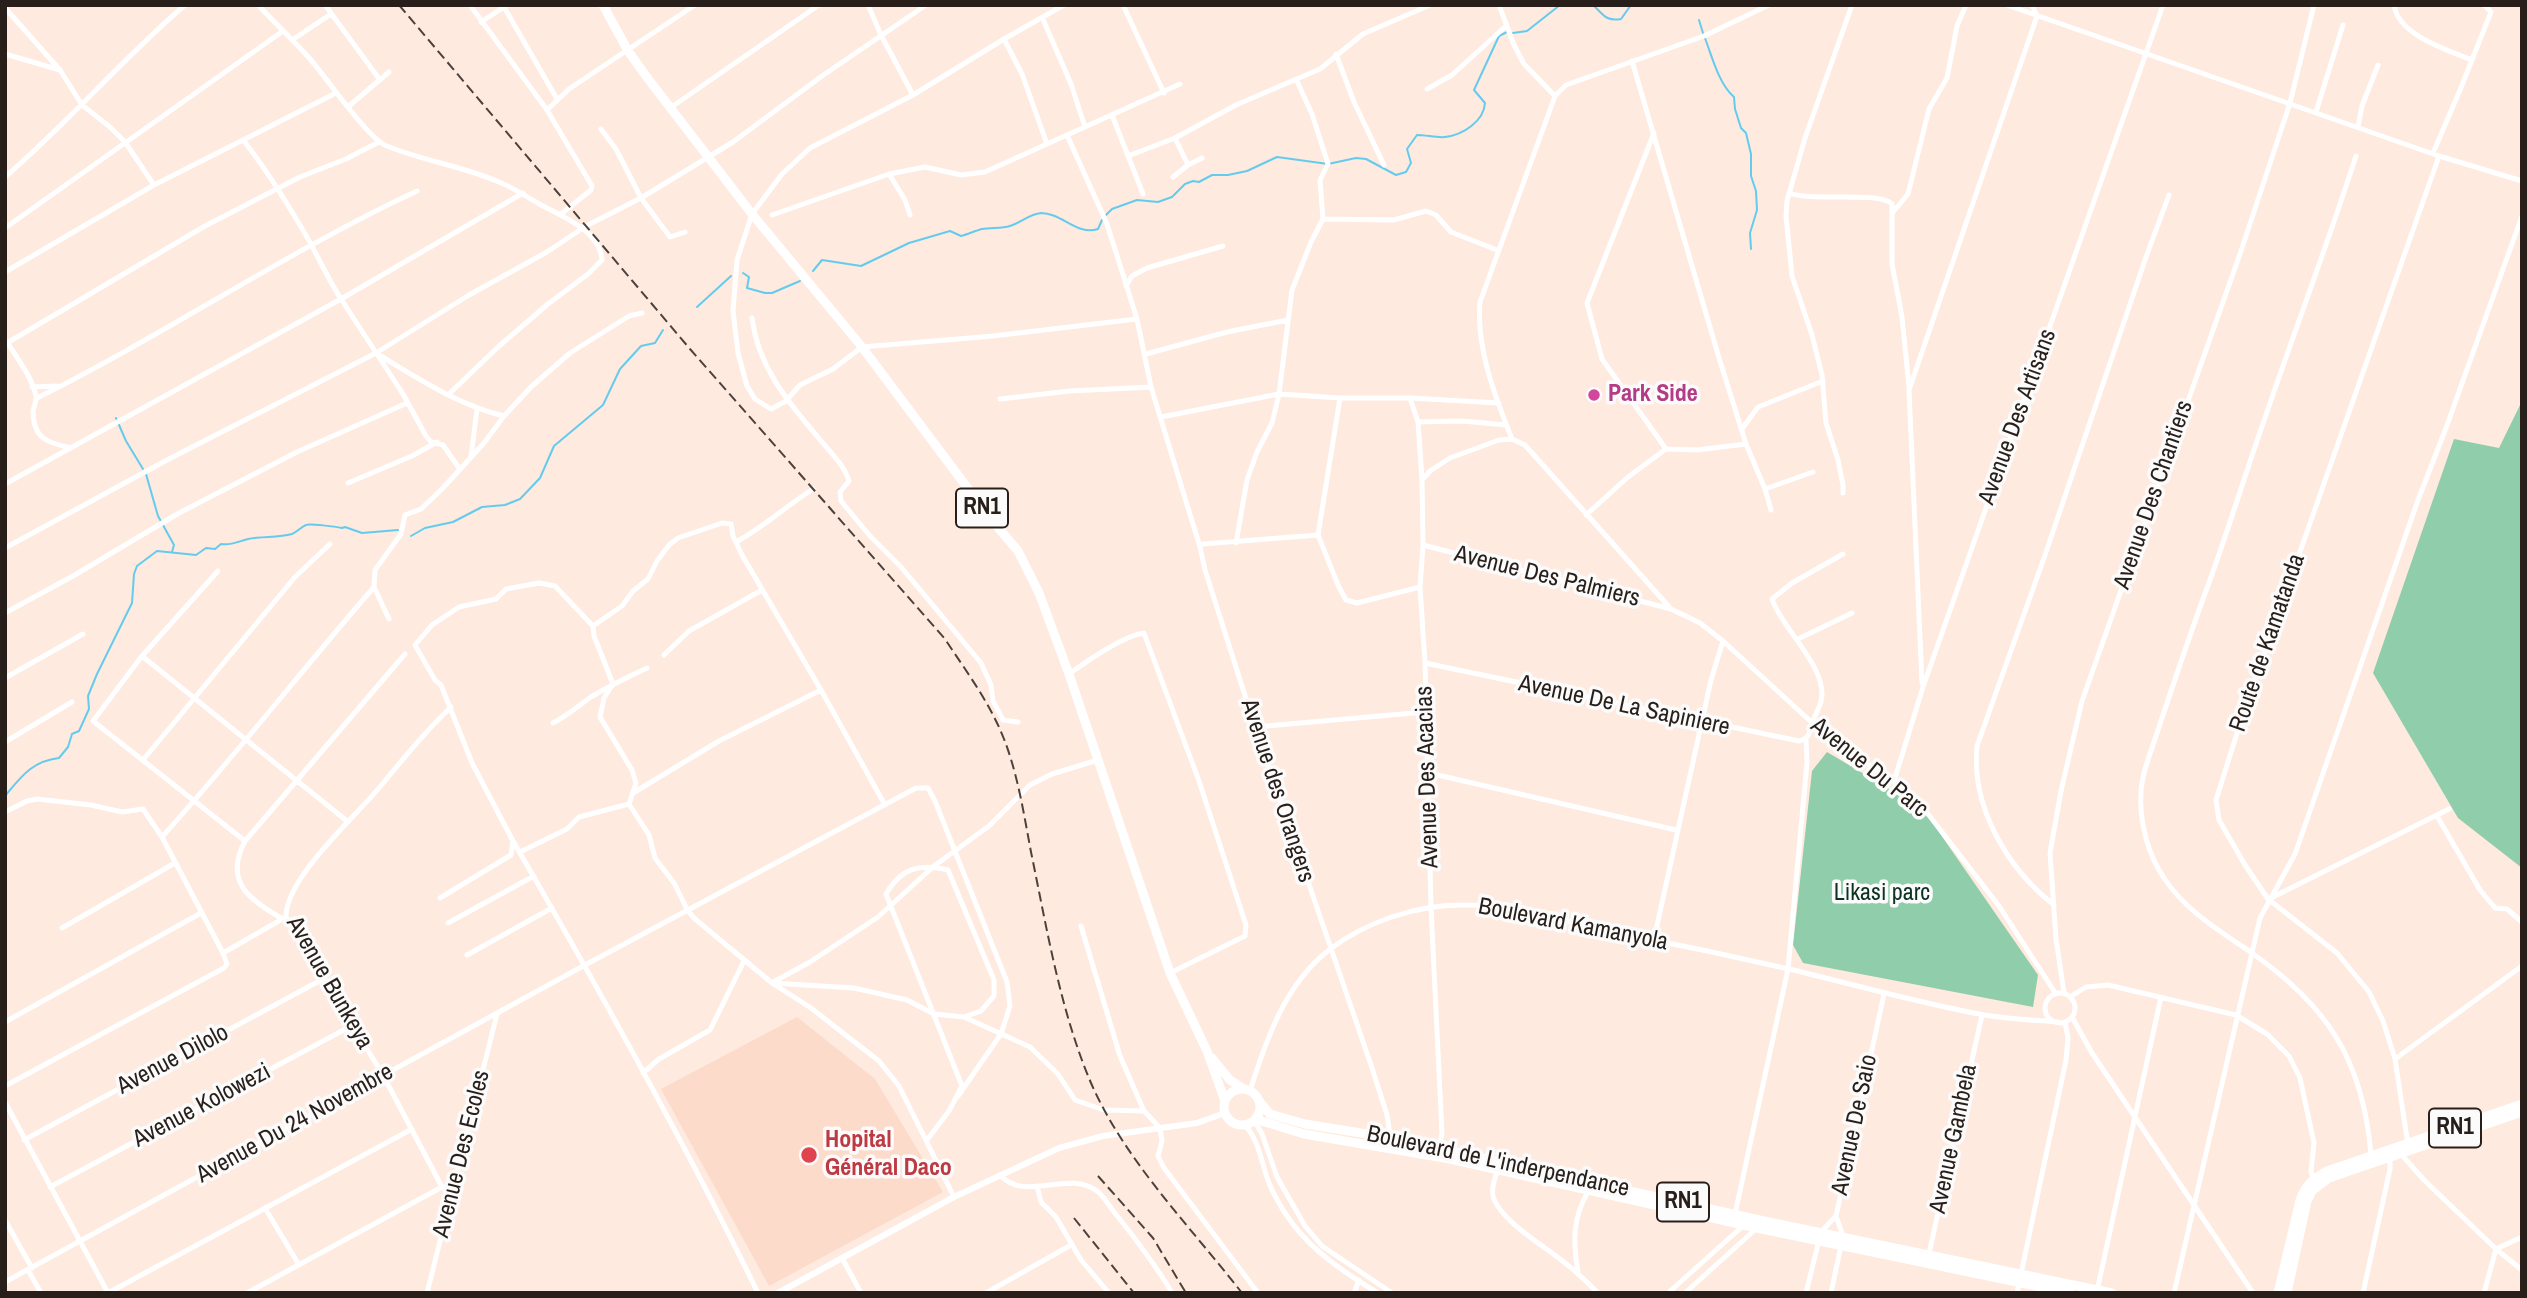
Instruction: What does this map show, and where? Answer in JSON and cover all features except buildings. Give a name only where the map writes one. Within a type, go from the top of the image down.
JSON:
[{"type":"highway","name":"RN1","points":[[603,5],[628,51],[670,108],[752,214],[862,347],[982,508],[1018,551],[1039,593],[1069,674],[1170,973],[1207,1051],[1225,1101]]},
{"type":"highway","name":"RN1","points":[[1207,1051],[1230,1080],[1247,1090]]},
{"type":"highway","points":[[1247,1090],[1259,1101],[1259,1112],[1251,1121],[1233,1122],[1226,1113],[1225,1101],[1233,1092],[1247,1090]]},
{"type":"highway","name":"Boulevard de L'inderpendance","points":[[1259,1101],[1265,1110],[1305,1124],[1735,1214],[1747,1221]]},
{"type":"highway","name":"RN1","points":[[2311,1186],[2390,1158],[2404,1149],[2522,1104]]},
{"type":"highway","name":"RN1","points":[[2311,1186],[2327,1171],[2371,1155],[2404,1149],[2522,1112]]},
{"type":"highway","name":"Boulevard de L'inderpendance","points":[[1251,1121],[1304,1134],[1392,1143]]},
{"type":"highway","name":"Boulevard de L'inderpendance","points":[[1499,1165],[1589,1190],[1842,1240],[2070,1293]]},
{"type":"highway","points":[[2278,1293],[2311,1186]]},
{"type":"highway","points":[[2287,1293],[2311,1186]]},
{"type":"highway","name":"Boulevard de L'inderpendance","points":[[2019,1283],[2112,1293]]},
{"type":"street","points":[[10,5],[6,10],[60,70],[82,105],[125,142],[154,185]]},
{"type":"street","points":[[172,5],[178,12]]},
{"type":"street","points":[[5,177],[82,105],[136,49],[186,5]]},
{"type":"street","points":[[258,5],[292,40],[379,142],[404,153],[498,181],[523,193],[582,229],[601,254],[602,260],[588,274],[498,347],[448,395]]},
{"type":"street","points":[[325,5],[380,80]]},
{"type":"street","points":[[470,5],[547,110],[593,189],[561,214]]},
{"type":"street","points":[[547,110],[556,99],[695,5]]},
{"type":"street","points":[[670,108],[819,5]]},
{"type":"street","points":[[869,5],[881,35],[913,95]]},
{"type":"street","points":[[5,548],[167,460],[376,353],[582,229],[641,198],[709,157],[926,5]]},
{"type":"street","points":[[1064,5],[913,95],[810,148],[782,174],[752,214],[737,260],[733,311],[738,352],[747,386],[755,399],[771,409],[786,401],[800,385],[832,369],[862,347],[993,336],[1137,319]]},
{"type":"street","points":[[1123,5],[1164,93]]},
{"type":"street","points":[[1128,156],[1175,138],[1236,105],[1320,69],[1363,34],[1430,5]]},
{"type":"street","points":[[1499,5],[1524,65],[1555,96]]},
{"type":"street","points":[[1512,439],[1499,403],[1478,323],[1480,302],[1555,96],[1566,85],[1704,36],[1769,5]]},
{"type":"street","points":[[1843,492],[1838,460],[1825,423],[1823,381],[1812,335],[1791,276],[1786,216],[1789,193],[1805,138],[1852,5]]},
{"type":"street","points":[[1894,212],[1908,194],[1929,109],[1947,78],[1957,26],[1966,5]]},
{"type":"street","points":[[2007,5],[2440,156],[2522,181]]},
{"type":"street","points":[[1909,390],[2037,16],[2032,5]]},
{"type":"street","name":"Avenue Des Artisans","points":[[1894,781],[1923,687],[2163,5]]},
{"type":"street","name":"Avenue Des Chantiers","points":[[2064,993],[2050,853],[2082,701],[2241,251],[2290,103],[2314,5]]},
{"type":"street","points":[[2394,5],[2402,24],[2430,42],[2472,61]]},
{"type":"street","points":[[2432,153],[2491,12],[2484,5]]},
{"type":"street","points":[[481,22],[505,6],[556,99]]},
{"type":"street","points":[[292,40],[331,14]]},
{"type":"street","points":[[1042,17],[1071,84],[1085,127]]},
{"type":"street","points":[[2316,112],[2343,25]]},
{"type":"street","points":[[1427,89],[1452,75],[1508,27]]},
{"type":"street","points":[[5,228],[283,31]]},
{"type":"street","points":[[1003,39],[1022,74],[1047,144]]},
{"type":"street","points":[[5,54],[60,70]]},
{"type":"street","points":[[1336,54],[1354,102],[1384,165]]},
{"type":"street","points":[[1632,61],[1718,358],[1771,509]]},
{"type":"street","points":[[2358,127],[2362,106],[2378,65]]},
{"type":"street","points":[[349,106],[389,72]]},
{"type":"street","points":[[1236,543],[1247,480],[1272,423],[1279,394],[1292,290],[1323,219],[1320,180],[1328,164],[1312,114],[1296,79]]},
{"type":"street","points":[[772,215],[889,174],[925,167],[961,175],[985,172],[1180,84]]},
{"type":"street","points":[[5,272],[154,185],[336,93]]},
{"type":"street","points":[[1112,115],[1143,194]]},
{"type":"street","points":[[601,129],[616,149],[641,198],[670,237],[685,232]]},
{"type":"street","points":[[1654,133],[1587,303],[1602,359],[1665,449]]},
{"type":"street","name":"Avenue des Orangers","points":[[1067,135],[1107,224],[1137,319],[1151,387],[1205,570],[1255,727],[1371,1065],[1392,1143]]},
{"type":"street","points":[[1175,138],[1188,165]]},
{"type":"street","points":[[244,141],[303,229],[341,299],[426,436],[431,442],[443,445],[459,468]]},
{"type":"street","points":[[72,448],[45,441],[40,435],[33,412],[37,398],[6,341],[185,236],[275,189],[379,142]]},
{"type":"street","points":[[2356,156],[2314,284],[2176,671],[2141,790],[2144,831],[2152,855],[2162,875],[2185,904],[2291,982],[2334,1031],[2364,1103],[2371,1155]]},
{"type":"street","name":"Route de Kamatanda","points":[[2404,1149],[2401,1086],[2395,1059],[2383,1021],[2369,992],[2337,953],[2269,899],[2228,839],[2219,820],[2216,800],[2239,727],[2440,156]]},
{"type":"street","points":[[1173,177],[1202,158]]},
{"type":"street","points":[[889,174],[911,215]]},
{"type":"street","points":[[37,398],[363,216],[417,191]]},
{"type":"street","points":[[5,484],[341,299],[523,193]]},
{"type":"street","points":[[1789,193],[1810,197],[1888,200],[1892,204],[1892,264],[1902,317],[1909,390],[1923,687]]},
{"type":"street","points":[[2054,905],[2032,888],[2018,871],[1989,822],[1978,783],[1975,764],[1977,746],[2169,195]]},
{"type":"street","points":[[1323,219],[1394,220],[1426,211],[1432,212],[1451,232],[1497,250]]},
{"type":"street","points":[[2174,1293],[2260,919],[2299,842],[2418,500],[2522,216]]},
{"type":"street","points":[[1126,286],[1132,276],[1147,268],[1223,246]]},
{"type":"street","points":[[389,619],[374,587],[375,570],[401,534],[405,515],[421,509],[471,457],[531,387],[570,353],[629,316],[642,313]]},
{"type":"street","points":[[751,318],[758,350],[786,401],[834,456],[848,477],[849,481],[839,492],[841,501],[901,567],[981,663],[991,685],[993,701],[1003,720],[1018,722]]},
{"type":"street","points":[[1146,354],[1227,332],[1288,320]]},
{"type":"street","points":[[376,353],[436,390],[477,409],[504,416]]},
{"type":"street","points":[[1742,429],[1758,407],[1823,381]]},
{"type":"street","points":[[32,387],[62,385]]},
{"type":"street","points":[[1000,399],[1070,391],[1151,387]]},
{"type":"street","points":[[1161,417],[1279,394],[1499,403]]},
{"type":"street","points":[[1340,398],[1318,535],[1338,585],[1346,600],[1357,603],[1420,587]]},
{"type":"street","name":"Avenue Des Acacias","points":[[1410,398],[1418,422],[1422,480],[1423,545],[1420,587],[1442,1133],[1438,1152]]},
{"type":"street","points":[[5,613],[179,513],[298,452],[407,403]]},
{"type":"street","points":[[471,457],[477,409]]},
{"type":"street","points":[[1418,422],[1462,421],[1506,425]]},
{"type":"street","points":[[1422,480],[1430,471],[1450,458],[1499,440],[1512,439],[1525,445],[1671,609]]},
{"type":"street","points":[[348,483],[412,456],[437,442]]},
{"type":"street","points":[[1586,515],[1628,477],[1665,449],[1697,450],[1746,444]]},
{"type":"street","points":[[1765,489],[1813,472]]},
{"type":"street","points":[[736,542],[774,520],[785,507],[813,489]]},
{"type":"street","points":[[593,626],[622,606],[633,591],[648,579],[657,561],[678,538],[722,523],[731,524],[736,542],[762,590],[885,805]]},
{"type":"street","points":[[1200,547],[1203,544],[1318,535]]},
{"type":"street","points":[[144,760],[295,577],[330,544]]},
{"type":"street","name":"Avenue Des Palmiers","points":[[1423,545],[1671,609]]},
{"type":"street","points":[[1735,1214],[1788,969],[1807,762],[1806,739],[1812,732],[1812,723],[1823,693],[1798,639],[1773,603],[1774,595],[1843,554]]},
{"type":"street","points":[[218,571],[142,656],[93,719],[94,723],[246,841]]},
{"type":"street","points":[[612,684],[594,636],[593,626],[555,586],[546,583],[506,589],[496,598],[468,603],[451,611],[432,625],[415,645],[435,680],[441,685],[471,763],[585,965],[722,1218],[758,1293]]},
{"type":"street","points":[[162,837],[247,741],[374,587]]},
{"type":"street","points":[[664,655],[689,631],[762,590]]},
{"type":"street","name":"Avenue Du Parc","points":[[1671,609],[1700,622],[1832,741],[1894,781],[1925,810],[1999,906],[2056,993]]},
{"type":"street","points":[[1798,639],[1852,613]]},
{"type":"street","points":[[1069,674],[1104,651],[1144,633],[1199,780],[1246,925],[1245,936],[1170,973]]},
{"type":"street","points":[[5,678],[83,634]]},
{"type":"street","points":[[1654,939],[1676,830],[1711,680],[1723,641]]},
{"type":"street","points":[[284,918],[259,905],[242,886],[236,866],[246,841],[405,654]]},
{"type":"street","points":[[142,656],[347,821]]},
{"type":"street","name":"Avenue De La Sapiniere","points":[[1425,663],[1791,741],[1806,739]]},
{"type":"street","points":[[553,723],[612,684],[647,668]]},
{"type":"street","points":[[612,684],[604,698],[600,718],[632,770],[636,783],[629,804]]},
{"type":"street","points":[[633,793],[719,741],[821,690]]},
{"type":"street","points":[[5,742],[72,702]]},
{"type":"street","name":"Avenue Bunkeya","points":[[442,1187],[383,1076],[284,918],[297,885],[347,821],[451,707]]},
{"type":"street","points":[[1255,727],[1425,712]]},
{"type":"street","points":[[772,983],[810,962],[878,916],[934,866],[989,826],[1030,785],[1052,774],[1098,760]]},
{"type":"street","points":[[1429,773],[1676,830]]},
{"type":"street","name":"Avenue Du 24 Novembre","points":[[5,1282],[585,965],[916,788],[928,788],[955,852]]},
{"type":"street","points":[[5,812],[37,799],[91,805],[122,812],[143,809],[162,837],[227,964],[5,1086]]},
{"type":"street","points":[[520,852],[567,829],[579,817],[629,804]]},
{"type":"street","points":[[629,804],[649,835],[655,858],[674,884],[688,911],[772,983],[811,1008],[879,1061],[899,1086],[954,1197]]},
{"type":"street","points":[[2269,899],[2449,809]]},
{"type":"street","points":[[2437,816],[2480,890],[2494,908],[2507,909],[2522,922]]},
{"type":"street","points":[[440,898],[511,855],[513,841]]},
{"type":"street","points":[[927,1140],[1001,1034],[1010,1006],[1007,982],[955,852]]},
{"type":"street","points":[[62,928],[175,863]]},
{"type":"street","points":[[958,1096],[962,1086],[959,1075],[886,894],[895,879],[912,869],[934,866],[948,870],[994,980],[994,996],[981,1012],[964,1017]]},
{"type":"street","points":[[448,923],[534,876]]},
{"type":"street","name":"Boulevard Kamanyola","points":[[1247,1090],[1288,997],[1301,977],[1330,949],[1370,926],[1410,911],[1460,905],[1506,909],[1654,939],[1982,1015],[2058,1022]]},
{"type":"street","points":[[467,955],[552,908]]},
{"type":"street","points":[[5,1023],[201,913]]},
{"type":"street","points":[[223,953],[284,918]]},
{"type":"street","points":[[1081,926],[1120,1056],[1144,1111],[1160,1128],[1162,1141],[1158,1156],[1164,1168],[1258,1293]]},
{"type":"street","points":[[643,1073],[659,1059],[710,1030],[744,961]]},
{"type":"street","points":[[2395,1059],[2522,965]]},
{"type":"street","name":"Avenue Dilolo","points":[[24,1140],[323,979]]},
{"type":"street","points":[[772,983],[854,988],[907,1000],[934,1014],[964,1017],[1030,1047],[1058,1074],[1075,1100],[1104,1110],[1144,1111]]},
{"type":"street","points":[[2070,997],[2086,988],[2108,985],[2236,1015],[2267,1034],[2289,1056],[2300,1078],[2314,1143],[2311,1186]]},
{"type":"street","name":"Avenue De Saio","points":[[1806,1293],[1820,1236],[1836,1216],[1884,993]]},
{"type":"street","points":[[2056,993],[2064,993],[2070,997],[2075,1007],[2072,1017],[2058,1022],[2050,1018],[2046,1011],[2049,998],[2056,993]]},
{"type":"street","points":[[2097,1291],[2161,997]]},
{"type":"street","name":"Avenue Des Ecoles","points":[[428,1293],[497,1014]]},
{"type":"street","name":"Avenue Gambela","points":[[1928,1259],[1982,1015]]},
{"type":"street","points":[[2072,1017],[2092,1053],[2252,1293]]},
{"type":"street","points":[[2019,1283],[2066,1060],[2068,1038],[2065,1021]]},
{"type":"street","name":"Avenue Kolowezi","points":[[51,1187],[353,1025]]},
{"type":"street","points":[[5,1102],[108,1293],[412,1129]]},
{"type":"street","points":[[778,1293],[954,1197],[1059,1148],[1103,1136],[1197,1123],[1226,1113]]},
{"type":"street","points":[[1251,1121],[1262,1134],[1273,1167],[1296,1213],[1315,1239],[1392,1293]]},
{"type":"street","points":[[1251,1121],[1270,1185],[1298,1233],[1317,1252],[1378,1293]]},
{"type":"street","points":[[2404,1149],[2496,1249],[2522,1270]]},
{"type":"street","points":[[2363,1293],[2390,1169],[2390,1158]]},
{"type":"street","points":[[1499,1165],[1492,1188],[1494,1199],[1505,1214],[1520,1229],[1578,1273],[1598,1293]]},
{"type":"street","points":[[1264,1169],[1273,1167]]},
{"type":"street","points":[[1000,1175],[1009,1185],[1021,1187],[1080,1185],[1097,1190],[1151,1258],[1171,1291]]},
{"type":"street","points":[[1037,1186],[1041,1202],[1056,1217],[1071,1245],[1109,1293]]},
{"type":"street","points":[[247,1293],[442,1187],[454,1188]]},
{"type":"street","points":[[1578,1273],[1573,1238],[1575,1221],[1580,1204],[1589,1190]]},
{"type":"street","points":[[265,1208],[299,1265]]},
{"type":"street","points":[[1831,1293],[1842,1240],[1836,1216]]},
{"type":"street","points":[[5,1220],[41,1293]]},
{"type":"street","points":[[1668,1293],[1747,1221]]},
{"type":"street","points":[[1685,1293],[1760,1224]]},
{"type":"street","points":[[2484,1293],[2496,1249],[2522,1237]]},
{"type":"street","points":[[986,1293],[1071,1245]]},
{"type":"street","points":[[842,1258],[861,1293]]},
{"type":"street","points":[[1354,1293],[1363,1274]]},
{"type":"shaded area","name":"Hopital Général Daco","points":[[797,1017],[875,1079],[943,1192],[769,1286],[661,1089]]},
{"type":"green space","points":[[2522,401],[2522,868],[2458,818],[2373,673],[2454,439],[2499,448]]},
{"type":"green space","name":"Likasi parc","points":[[1827,752],[1923,809],[2038,975],[2033,1007],[1803,963],[1793,945],[1812,771]]},
{"type":"waterway","points":[[1513,33],[1527,31],[1560,5]]},
{"type":"waterway","points":[[1593,5],[1605,16],[1616,20],[1621,19],[1631,5]]},
{"type":"waterway","points":[[1699,20],[1703,33]]},
{"type":"waterway","points":[[1105,216],[1112,209],[1137,200],[1158,202],[1172,197],[1185,184],[1199,182],[1212,175],[1247,171],[1277,157],[1328,164],[1356,158],[1366,159],[1396,175],[1406,172],[1411,163],[1407,149],[1417,135],[1452,136],[1471,126],[1481,116],[1485,103],[1474,90],[1499,36],[1507,32]]},
{"type":"waterway","points":[[1705,38],[1720,78],[1734,97],[1735,109],[1741,128],[1746,133],[1751,154],[1751,176],[1756,191],[1757,210],[1750,233],[1751,249]]},
{"type":"waterway","points":[[813,271],[822,260],[861,266],[909,243],[950,231],[961,236],[982,229],[1007,227],[1041,213],[1090,230],[1098,229],[1102,220]]},
{"type":"waterway","points":[[743,273],[749,277],[747,288],[765,293],[772,293],[800,281]]},
{"type":"waterway","points":[[697,307],[731,276]]},
{"type":"waterway","points":[[411,536],[425,528],[453,522],[482,507],[505,505],[520,499],[540,478],[554,446],[603,405],[620,369],[641,346],[655,343],[663,330]]},
{"type":"waterway","points":[[116,418],[143,469]]},
{"type":"waterway","points":[[146,474],[158,516],[174,545],[172,552]]},
{"type":"waterway","points":[[5,796],[34,766],[59,758],[68,747],[72,734],[79,731],[89,709],[88,696],[97,674],[132,603],[137,566],[157,551],[196,555],[206,548],[215,549],[221,544],[292,534],[308,525],[345,527],[362,533],[398,530]]},
{"type":"railway","points":[[399,5],[690,349],[945,639],[969,675],[998,726],[1013,767],[1055,969],[1071,1027],[1091,1083],[1105,1112],[1140,1166],[1242,1293]]},
{"type":"railway","points":[[1098,1176],[1153,1238],[1186,1293]]},
{"type":"railway","points":[[1074,1218],[1134,1293]]},
{"type":"place","name":"Park Side","points":[[1594,395]]},
{"type":"place","name":"Hopital Général Daco","points":[[809,1155]]}]
